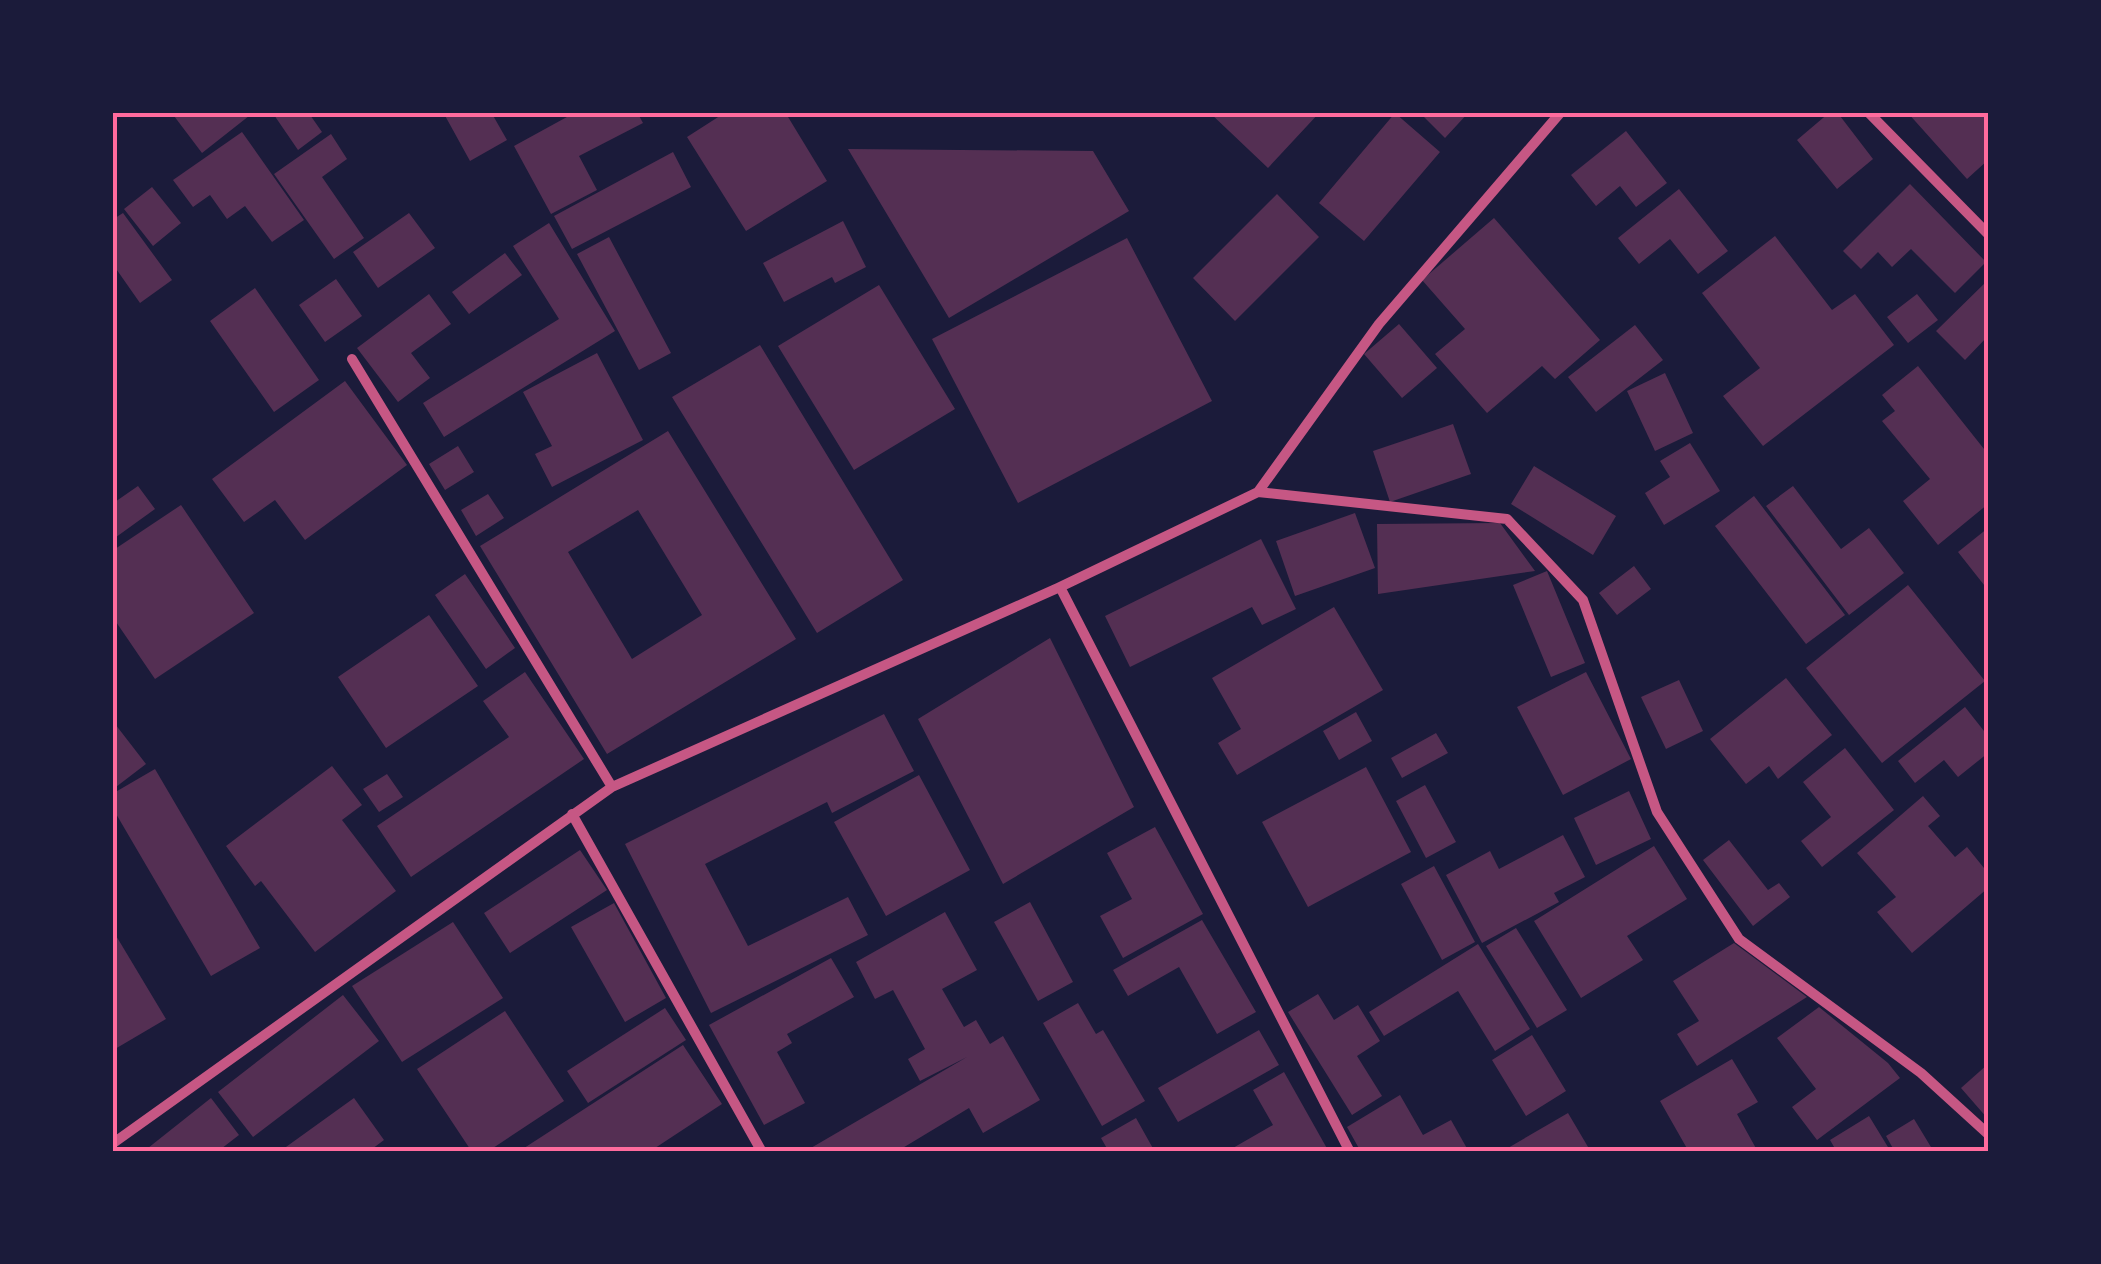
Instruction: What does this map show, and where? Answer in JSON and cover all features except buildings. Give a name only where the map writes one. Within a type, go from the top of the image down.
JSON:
[{"type":"street","points":[[112,1144],[612,787],[1060,587],[1258,492],[1379,324],[1562,112]]},
{"type":"street","points":[[1868,112],[1988,234]]},
{"type":"street","points":[[352,359],[612,787]]},
{"type":"street","points":[[1258,492],[1507,520],[1583,600],[1656,812],[1739,939],[1921,1073],[1988,1134]]},
{"type":"street","points":[[1060,587],[1350,1152]]},
{"type":"street","points":[[572,814],[762,1152]]}]
